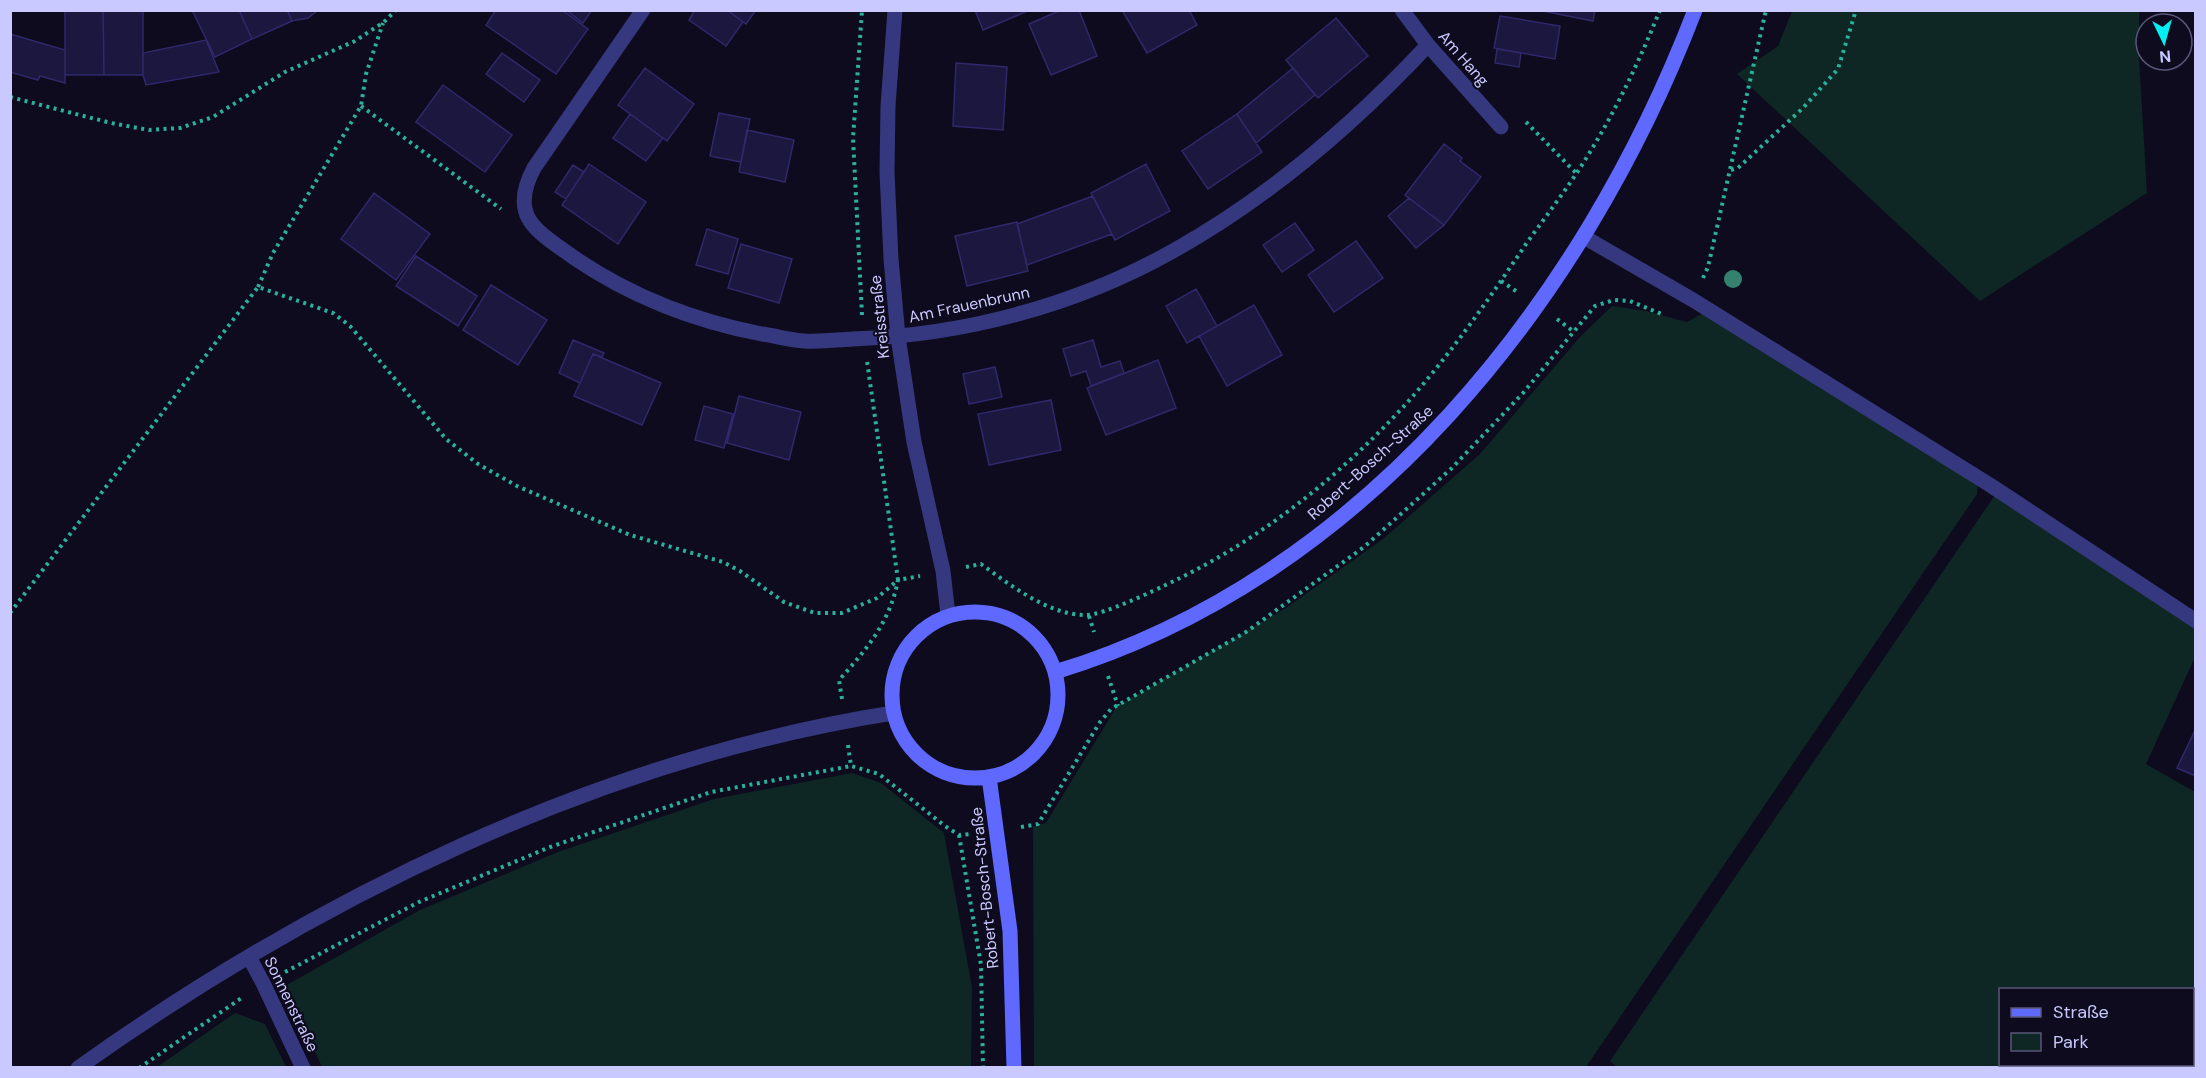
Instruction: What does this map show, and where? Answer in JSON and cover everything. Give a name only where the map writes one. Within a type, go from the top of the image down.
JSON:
[{"type":"main road","name":"Robert-Bosch-Straße","points":[[1055,672],[1102,658],[1160,633],[1212,606],[1279,566],[1348,511],[1423,443],[1483,378],[1538,306],[1584,237],[1648,120],[1680,52],[1695,10]]},
{"type":"main road","points":[[975,611],[1002,615],[1025,628],[1032,635],[1044,648],[1055,672],[1058,695],[1055,718],[1046,739],[1031,757],[1011,770],[989,777],[964,778],[939,771],[918,756],[902,737],[893,713],[891,689],[896,665],[908,643],[926,627],[948,615],[975,611]]},
{"type":"main road","name":"Robert-Bosch-Straße","points":[[989,777],[1010,931],[1014,1068]]},
{"type":"street","points":[[525,207],[524,195],[527,180],[534,168],[643,10]]},
{"type":"street","name":"Kreisstraße","points":[[896,10],[888,106],[887,172],[891,259],[898,337],[914,442],[943,571],[948,615]]},
{"type":"street","name":"Am Hang","points":[[1402,10],[1428,45],[1501,127]]},
{"type":"street","name":"Am Frauenbrunn","points":[[525,207],[528,219],[536,231],[599,275],[666,308],[724,327],[804,341],[898,337],[991,321],[1069,299],[1119,279],[1172,252],[1222,221],[1274,184],[1337,132],[1428,45]]},
{"type":"street","points":[[1584,237],[1693,300],[1990,485],[2196,621]]},
{"type":"street","points":[[78,1068],[188,992],[315,919],[465,844],[525,819],[666,768],[732,748],[845,721],[893,713]]},
{"type":"street","name":"Sonnenstraße","points":[[249,957],[303,1068]]},
{"type":"path","points":[[10,97],[111,123],[149,130],[180,128],[213,117],[285,72],[355,41],[384,22],[396,10]]},
{"type":"path","points":[[258,287],[333,313],[350,326],[446,439],[478,464],[517,486],[630,535],[723,562],[784,602],[815,613],[842,613],[877,598],[898,580],[981,564],[1014,588],[1064,613],[1089,616],[1164,586],[1201,568],[1256,535],[1313,493],[1406,405],[1454,346],[1593,147],[1643,51],[1660,10]]},
{"type":"path","points":[[139,1068],[263,983],[419,902],[550,847],[711,792],[851,766],[879,774],[959,835],[1038,824],[1100,722],[1111,709],[1246,632],[1364,547],[1452,468],[1523,393],[1595,306],[1614,300],[1630,302],[1675,317],[1684,314],[1708,267],[1766,10]]},
{"type":"path","points":[[1731,170],[1738,168],[1803,108],[1838,69],[1856,10]]},
{"type":"path","points":[[10,613],[258,287],[273,253],[361,106],[366,74],[384,22]]},
{"type":"path","points":[[361,106],[503,211],[525,207]]},
{"type":"path","points":[[1501,127],[1516,112],[1576,173]]},
{"type":"path","points":[[851,766],[839,680],[861,655],[885,621],[895,597],[898,580]]},
{"type":"path","points":[[959,835],[981,964],[983,1068]]},
{"type":"green space","points":[[1792,11],[2139,11],[2134,12],[2134,72],[2140,72],[2147,193],[1980,301],[1737,74],[1778,46]]},
{"type":"green space","points":[[1612,306],[1646,311],[1687,322],[1705,312],[1978,482],[1977,494],[1586,1067],[1034,1067],[1033,826],[1046,823],[1117,706],[1286,608],[1383,539],[1480,454],[1580,337]]},
{"type":"green space","points":[[1997,492],[2195,627],[2195,657],[2146,764],[2195,792],[2195,1067],[1618,1068],[1610,1061]]},
{"type":"green space","points":[[852,773],[881,783],[944,833],[972,987],[971,1067],[322,1067],[285,986],[420,910],[558,852],[714,799]]},
{"type":"green space","points":[[235,1013],[265,1024],[286,1067],[157,1067]]},
{"type":"building","points":[[103,10],[143,10],[143,75],[104,75]]},
{"type":"building","points":[[103,10],[104,75],[65,75],[65,11]]},
{"type":"building","points":[[192,10],[239,10],[252,39],[215,57]]},
{"type":"building","points":[[239,10],[287,10],[292,21],[252,39]]},
{"type":"building","points":[[287,10],[318,10],[308,18],[292,21]]},
{"type":"building","points":[[496,10],[562,10],[588,29],[556,74],[486,25]]},
{"type":"building","points":[[566,10],[592,10],[583,23]]},
{"type":"building","points":[[695,10],[727,10],[743,22],[726,46],[689,20]]},
{"type":"building","points":[[727,10],[756,10],[746,24]]},
{"type":"building","points":[[975,10],[1030,10],[983,30]]},
{"type":"building","points":[[1061,10],[1079,10],[1097,56],[1051,75],[1029,24]]},
{"type":"building","points":[[1122,10],[1189,10],[1197,25],[1147,53]]},
{"type":"building","points":[[1538,10],[1595,10],[1593,21]]},
{"type":"building","points":[[1500,16],[1560,26],[1555,59],[1494,48]]},
{"type":"building","points":[[1336,18],[1368,56],[1318,98],[1286,60]]},
{"type":"building","points":[[10,34],[65,50],[65,83],[40,76],[38,80],[10,72]]},
{"type":"building","points":[[206,40],[219,72],[146,85],[143,75],[143,53]]},
{"type":"building","points":[[1497,49],[1521,53],[1519,67],[1495,63]]},
{"type":"building","points":[[502,53],[540,80],[524,102],[486,74]]},
{"type":"building","points":[[956,63],[1007,67],[1003,130],[953,126]]},
{"type":"building","points":[[645,68],[694,104],[667,141],[618,105]]},
{"type":"building","points":[[1293,68],[1315,95],[1256,143],[1237,114]]},
{"type":"building","points":[[443,85],[512,135],[485,172],[416,122]]},
{"type":"building","points":[[719,113],[750,119],[741,162],[710,156]]},
{"type":"building","points":[[630,114],[663,138],[646,161],[613,138]]},
{"type":"building","points":[[1237,114],[1262,152],[1208,189],[1182,151]]},
{"type":"building","points":[[747,130],[794,140],[785,182],[739,172]]},
{"type":"building","points":[[1444,144],[1462,158],[1460,161],[1481,177],[1444,225],[1405,195]]},
{"type":"building","points":[[589,164],[646,202],[618,244],[562,205]]},
{"type":"building","points":[[1146,164],[1170,211],[1115,240],[1091,193]]},
{"type":"building","points":[[573,165],[584,172],[566,199],[555,192]]},
{"type":"building","points":[[374,193],[430,234],[396,280],[341,239]]},
{"type":"building","points":[[1093,196],[1112,234],[1027,265],[1017,224]]},
{"type":"building","points":[[1409,198],[1444,225],[1416,248],[1388,216]]},
{"type":"building","points":[[1017,222],[1028,271],[967,286],[955,236]]},
{"type":"building","points":[[1295,223],[1314,250],[1282,272],[1263,245]]},
{"type":"building","points":[[707,229],[738,239],[728,274],[696,265]]},
{"type":"building","points":[[1356,241],[1383,278],[1334,312],[1308,275]]},
{"type":"building","points":[[741,244],[792,259],[779,303],[728,288]]},
{"type":"building","points":[[416,256],[477,296],[458,326],[396,286]]},
{"type":"building","points":[[491,285],[547,320],[518,365],[463,330]]},
{"type":"building","points":[[1196,289],[1217,326],[1187,343],[1166,306]]},
{"type":"building","points":[[1254,305],[1282,355],[1227,386],[1199,336]]},
{"type":"building","points":[[573,340],[604,353],[602,357],[593,354],[580,383],[559,373]]},
{"type":"building","points":[[1093,340],[1101,367],[1120,361],[1124,373],[1091,386],[1086,371],[1071,376],[1063,349]]},
{"type":"building","points":[[593,354],[661,383],[642,425],[574,396]]},
{"type":"building","points":[[1158,360],[1176,408],[1106,435],[1087,388]]},
{"type":"building","points":[[995,367],[1002,397],[969,404],[963,374]]},
{"type":"building","points":[[739,396],[801,412],[789,460],[727,443]]},
{"type":"building","points":[[1051,400],[1061,450],[989,465],[978,414]]},
{"type":"building","points":[[704,406],[733,414],[724,448],[695,440]]},
{"type":"building","points":[[2196,728],[2196,776],[2177,768]]}]
